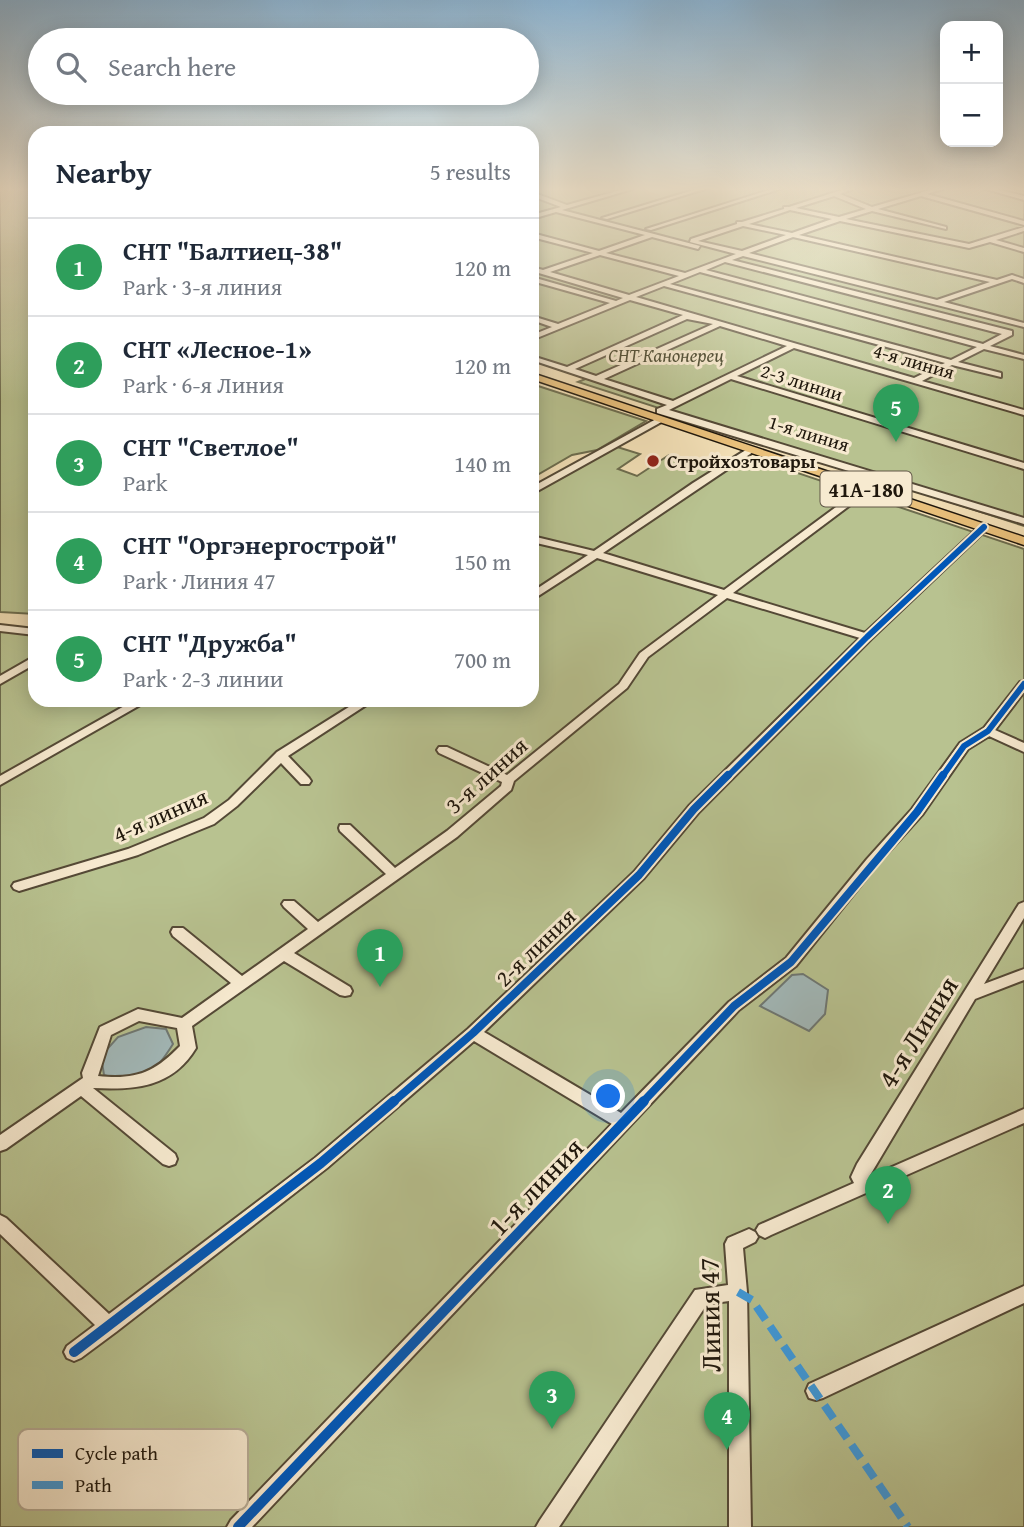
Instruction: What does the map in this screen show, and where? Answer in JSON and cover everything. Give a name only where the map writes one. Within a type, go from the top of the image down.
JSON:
[{"type":"main road","name":"41А-180","points":[[539,378],[616,405],[663,410],[752,450],[1024,541]]},
{"type":"street","points":[[544,272],[579,259]]},
{"type":"street","points":[[626,259],[684,275]]},
{"type":"street","points":[[769,259],[1024,325]]},
{"type":"street","points":[[896,259],[997,282]]},
{"type":"street","points":[[539,341],[618,306],[630,297],[725,260],[1009,333],[913,382]]},
{"type":"street","points":[[698,270],[1024,357]]},
{"type":"street","points":[[539,271],[719,325]]},
{"type":"street","points":[[937,302],[997,282],[1019,278]]},
{"type":"street","points":[[539,281],[618,306]]},
{"type":"street","points":[[664,284],[998,375]]},
{"type":"street","points":[[539,335],[618,306]]},
{"type":"street","points":[[1005,320],[1024,313]]},
{"type":"street","points":[[567,370],[687,316],[793,346]]},
{"type":"street","points":[[539,320],[559,327]]},
{"type":"street","points":[[597,379],[719,325]]},
{"type":"street","points":[[539,487],[663,410],[785,346],[761,339]]},
{"type":"street","points":[[663,410],[793,346]]},
{"type":"street","name":"4-я линия","points":[[793,346],[1024,413]]},
{"type":"street","points":[[539,360],[597,379],[663,410]]},
{"type":"street","name":"2-3 линии","points":[[731,377],[1024,466]]},
{"type":"street","name":"1-я линия","points":[[663,410],[1024,521]]},
{"type":"street","points":[[539,593],[598,555],[694,485],[752,450]]},
{"type":"street","name":"3-я линия","points":[[184,1024],[485,808],[507,787],[508,780],[623,686],[644,655],[866,489]]},
{"type":"street","name":"2-я линия","points":[[74,1352],[321,1163],[473,1033],[639,875],[694,809],[867,637],[984,527]]},
{"type":"street","points":[[539,540],[598,555],[867,637]]},
{"type":"street","points":[[0,628],[28,631]]},
{"type":"street","points":[[0,681],[28,663]]},
{"type":"street","name":"1-я линия","points":[[238,1527],[734,1006],[791,962],[872,862],[917,812],[964,746],[988,731],[1024,684]]},
{"type":"street","points":[[0,781],[131,707]]},
{"type":"street","name":"4-я линия","points":[[19,886],[132,852],[209,821],[233,803],[281,755],[357,707]]},
{"type":"street","points":[[988,731],[1024,748]]},
{"type":"street","points":[[443,750],[508,780]]},
{"type":"street","points":[[281,755],[305,781]]},
{"type":"street","points":[[345,828],[395,875]]},
{"type":"street","points":[[289,904],[316,929]]},
{"type":"street","name":"4-я Линия","points":[[863,1186],[860,1177],[863,1169],[1024,907]]},
{"type":"street","points":[[178,932],[242,983]]},
{"type":"street","points":[[282,953],[345,991]]},
{"type":"street","points":[[971,995],[1024,974]]},
{"type":"street","points":[[0,1144],[87,1084],[124,1086],[168,1070],[188,1048],[184,1024],[138,1015],[105,1031],[87,1084]]},
{"type":"street","points":[[473,1033],[624,1123]]},
{"type":"street","points":[[87,1084],[169,1159]]},
{"type":"street","points":[[863,1186],[1024,1116]]},
{"type":"street","name":"Линия 47","points":[[740,1527],[738,1292],[734,1244],[863,1186]]},
{"type":"street","points":[[0,1223],[109,1325]]},
{"type":"street","points":[[547,1527],[702,1296],[738,1292]]},
{"type":"street","points":[[816,1391],[1024,1294]]},
{"type":"green space","points":[[0,259],[28,259],[28,614],[0,612]]},
{"type":"green space","name":"СНТ Канонерец","points":[[539,259],[1024,259],[1024,526],[578,382],[588,378],[539,360]]},
{"type":"green space","points":[[539,386],[646,421],[597,450],[572,455],[539,474]]},
{"type":"green space","points":[[614,446],[640,454],[618,469],[637,476],[669,455],[721,469],[744,455],[1024,549],[1024,1527],[0,1527],[0,629],[28,632],[28,707],[539,707],[539,487]]},
{"type":"water","points":[[803,974],[828,990],[825,1014],[809,1031],[760,1006],[792,975]]},
{"type":"water","points":[[146,1027],[166,1029],[173,1044],[153,1070],[137,1078],[128,1079],[104,1075],[101,1056],[118,1037]]},
{"type":"marked path","points":[[738,1292],[752,1300],[908,1527]]},
{"type":"cycle path","points":[[74,1352],[321,1163],[473,1033],[639,875],[694,809],[867,637],[984,527]]},
{"type":"cycle path","points":[[238,1527],[734,1006],[791,962],[872,862],[917,812],[964,746],[988,731],[1024,684]]},
{"type":"place","name":"СНТ \"Дружба\"","points":[[896,442]]},
{"type":"place","name":"Стройхозтовары","points":[[653,461]]},
{"type":"place","name":"СНТ \"Балтиец-38\"","points":[[380,987]]},
{"type":"place","name":"СНТ «Лесное-1»","points":[[888,1224]]},
{"type":"place","name":"СНТ \"Светлое\"","points":[[552,1429]]},
{"type":"place","name":"СНТ \"Оргэнергострой\"","points":[[727,1450]]}]
